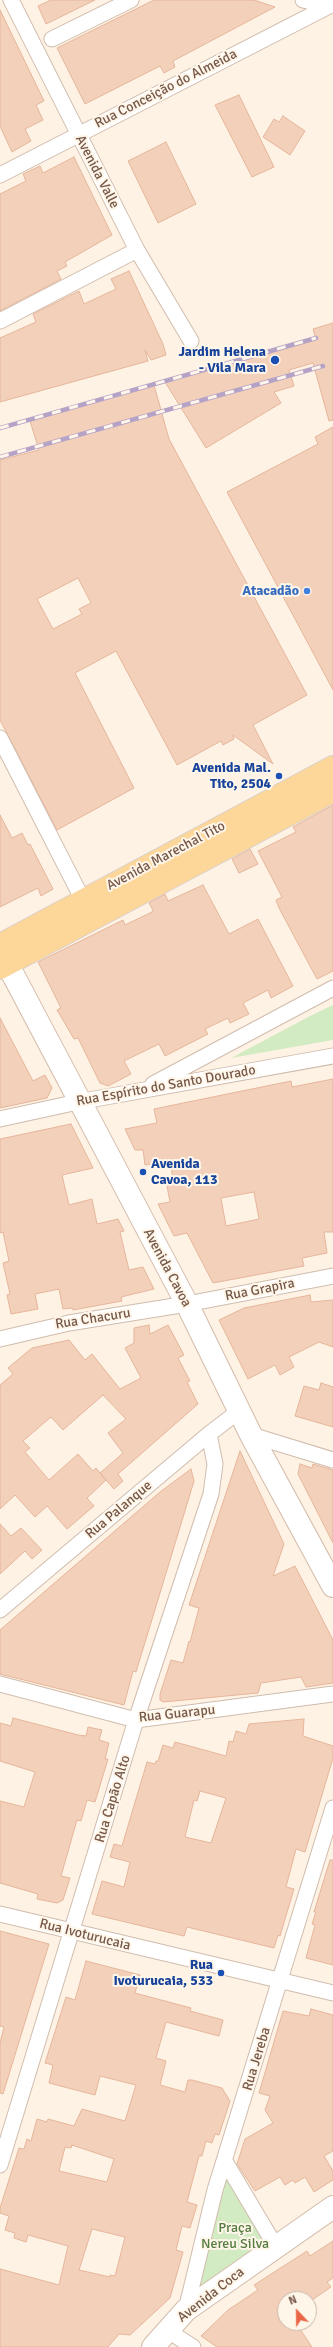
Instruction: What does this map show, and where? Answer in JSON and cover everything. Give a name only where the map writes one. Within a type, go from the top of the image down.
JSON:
[{"type":"main road","name":"Avenida Marechal Tito","points":[[2,957],[83,900],[333,767]]},
{"type":"main road","name":"Avenida Marechal Tito","points":[[2,957],[93,919],[333,791]]},
{"type":"street","name":"Avenida Valle","points":[[11,0],[137,250],[191,341]]},
{"type":"street","points":[[52,39],[131,0]]},
{"type":"street","points":[[303,0],[330,7]]},
{"type":"street","name":"Rua Conceição do Almeida","points":[[0,175],[330,7]]},
{"type":"street","points":[[0,321],[137,250]]},
{"type":"street","points":[[0,738],[93,919]]},
{"type":"street","name":"Avenida Cavoa","points":[[2,957],[187,1304],[251,1435],[333,1586]]},
{"type":"street","points":[[139,1091],[333,988]]},
{"type":"street","name":"Rua Espírito do Santo Dourado","points":[[0,1119],[78,1102],[333,1056]]},
{"type":"street","name":"Rua Grapira","points":[[187,1304],[333,1276]]},
{"type":"street","name":"Rua Chacuru","points":[[0,1339],[69,1323],[187,1304]]},
{"type":"street","name":"Rua Palanque","points":[[0,1610],[209,1434],[239,1411]]},
{"type":"street","name":"Rua Capão Alto","points":[[0,2165],[2,2148],[73,1932],[136,1720],[211,1494],[215,1478],[215,1464],[209,1434]]},
{"type":"street","points":[[251,1435],[333,1460]]},
{"type":"street","name":"Rua Guarapu","points":[[0,1684],[136,1720],[333,1694]]},
{"type":"street","name":"Rua Jereba","points":[[186,2310],[214,2197],[226,2162],[333,1808]]},
{"type":"street","name":"Rua Ivoturucaia","points":[[0,1914],[281,1982],[333,1993]]},
{"type":"street","points":[[226,2162],[276,2247]]},
{"type":"street","name":"Avenida Coca","points":[[153,2347],[186,2310],[333,2207]]},
{"type":"street","points":[[167,2330],[193,2347]]},
{"type":"green space","points":[[333,1005],[333,1040],[231,1058],[312,1015]]},
{"type":"green space","name":"Praça Nereu Silva","points":[[225,2170],[271,2244],[198,2294],[203,2249]]},
{"type":"building","points":[[51,0],[95,0],[46,24],[38,6]]},
{"type":"building","points":[[154,0],[254,0],[275,7],[173,61],[175,67],[164,73],[160,66],[85,104],[57,48]]},
{"type":"building","points":[[0,10],[44,101],[36,105],[43,120],[25,129],[31,141],[12,152],[0,126]]},
{"type":"building","points":[[239,95],[274,167],[252,177],[215,105]]},
{"type":"building","points":[[283,116],[305,131],[290,155],[263,137],[274,119],[279,122]]},
{"type":"building","points":[[166,142],[196,204],[158,223],[128,161]]},
{"type":"building","points":[[74,157],[112,235],[65,262],[67,266],[57,271],[61,279],[0,311],[0,194],[26,181],[23,174],[40,166],[43,173]]},
{"type":"building","points":[[129,271],[163,344],[166,355],[151,360],[145,350],[148,361],[0,402],[0,338],[36,322],[33,314],[79,291],[84,304],[116,289],[111,279]]},
{"type":"building","points":[[333,323],[333,420],[329,421],[313,363],[289,370],[294,386],[274,392],[281,403],[206,448],[165,382],[316,340],[313,329]]},
{"type":"building","points":[[154,385],[169,439],[307,695],[253,725],[273,764],[233,735],[234,739],[223,745],[221,741],[177,765],[116,651],[75,673],[134,788],[57,830],[0,720],[0,460],[39,450],[30,421]],"holes":[[[78,578],[91,603],[79,609],[82,614],[53,629],[37,599]]]},
{"type":"building","name":"Atacadão","points":[[333,427],[333,690],[227,492],[318,444],[315,437]]},
{"type":"building","points":[[333,805],[333,971],[317,979],[279,908],[276,900],[282,897],[258,851],[296,832],[293,827]]},
{"type":"building","points":[[0,815],[12,838],[22,833],[28,845],[30,844],[53,889],[41,896],[38,888],[0,907]]},
{"type":"building","points":[[250,849],[258,864],[239,873],[232,859]]},
{"type":"building","points":[[203,885],[229,934],[258,919],[293,986],[271,998],[268,990],[243,1003],[249,1014],[230,1023],[228,1018],[205,1029],[208,1034],[165,1056],[159,1044],[124,1061],[131,1074],[108,1086],[100,1083],[78,1038],[74,1039],[57,1010],[61,1008],[38,962],[123,920],[125,925],[152,912],[153,910],[149,903],[165,894],[168,901]]},
{"type":"building","points":[[0,1018],[33,1081],[45,1075],[52,1088],[47,1098],[0,1108]]},
{"type":"building","points":[[333,1079],[333,1232],[324,1232],[327,1253],[302,1258],[304,1266],[213,1283],[187,1233],[174,1236],[158,1204],[170,1202],[167,1186],[173,1185],[171,1161],[145,1165],[143,1150],[135,1150],[125,1129],[157,1123],[154,1109],[291,1081],[292,1087]],"holes":[[[254,1192],[259,1219],[226,1226],[221,1198]]]},
{"type":"building","points":[[71,1124],[93,1168],[62,1175],[69,1205],[92,1199],[97,1224],[118,1219],[124,1231],[120,1232],[129,1270],[143,1267],[154,1289],[121,1297],[122,1301],[73,1310],[72,1308],[63,1309],[59,1289],[35,1294],[38,1309],[11,1314],[7,1295],[10,1294],[3,1263],[9,1261],[3,1232],[0,1233],[0,1139]]},
{"type":"building","points":[[310,1295],[311,1302],[333,1300],[333,1347],[319,1342],[289,1357],[294,1367],[280,1375],[275,1365],[248,1379],[219,1320],[244,1308]]},
{"type":"building","points":[[149,1325],[150,1334],[168,1325],[184,1355],[178,1358],[190,1381],[187,1382],[198,1404],[118,1474],[123,1481],[114,1489],[106,1480],[87,1498],[94,1506],[67,1529],[47,1506],[35,1517],[15,1495],[0,1509],[0,1385],[13,1374],[8,1368],[32,1348],[69,1340],[85,1360],[92,1354],[120,1389],[141,1378],[125,1348],[134,1343],[134,1328]],"holes":[[[103,1395],[126,1419],[108,1433],[123,1453],[100,1473],[96,1468],[93,1471],[78,1454],[49,1480],[25,1452],[30,1448],[23,1441],[51,1417],[63,1430]]]},
{"type":"building","points":[[321,1383],[333,1387],[333,1427],[295,1416],[304,1386],[319,1390]]},
{"type":"building","points":[[240,1451],[284,1544],[273,1576],[295,1566],[333,1640],[333,1683],[306,1687],[301,1677],[261,1683],[258,1693],[163,1702],[160,1700],[160,1694],[171,1660],[183,1663],[189,1641],[190,1642],[199,1608],[189,1605]]},
{"type":"building","points":[[300,1464],[312,1468],[313,1464],[333,1470],[333,1543],[298,1474]]},
{"type":"building","points":[[191,1469],[194,1481],[136,1672],[133,1671],[124,1705],[0,1674],[0,1630],[160,1492]]},
{"type":"building","points":[[0,1524],[11,1536],[21,1528],[42,1550],[32,1559],[25,1551],[0,1574]]},
{"type":"building","points":[[13,1718],[78,1735],[86,1736],[88,1727],[102,1730],[99,1740],[109,1743],[105,1759],[108,1759],[95,1802],[87,1800],[81,1821],[77,1820],[61,1876],[70,1878],[63,1900],[57,1903],[37,1899],[38,1894],[0,1883],[0,1801],[24,1807],[35,1772],[0,1761],[0,1723],[11,1726]]},
{"type":"building","points":[[304,1719],[303,1736],[333,1746],[333,1758],[305,1852],[296,1849],[286,1887],[294,1889],[280,1936],[278,1935],[274,1948],[187,1927],[184,1936],[92,1914],[102,1881],[124,1887],[130,1862],[110,1857],[114,1844],[122,1846],[147,1762],[155,1764],[156,1761],[158,1761],[163,1745],[173,1748],[175,1742],[226,1756],[229,1741],[233,1742],[236,1731],[246,1734],[249,1724]],"holes":[[[200,1791],[226,1798],[211,1843],[185,1837],[194,1800],[197,1801]]]},
{"type":"building","points":[[330,1860],[333,1860],[333,1965],[306,1958],[315,1925],[312,1924],[316,1912],[314,1912]]},
{"type":"building","points":[[0,1931],[49,1944],[3,2094],[0,2093],[0,2043],[4,2027],[0,2026]]},
{"type":"building","points":[[86,1961],[140,1975],[135,1993],[191,2008],[190,2011],[223,2020],[219,2036],[166,2022],[156,2058],[166,2061],[160,2085],[185,2092],[188,2080],[192,2080],[222,2088],[230,2101],[219,2135],[215,2134],[212,2143],[206,2141],[202,2156],[199,2156],[187,2202],[197,2205],[190,2228],[182,2226],[176,2250],[183,2252],[170,2298],[130,2335],[119,2334],[108,2347],[0,2347],[0,2269],[59,2285],[68,2246],[28,2235],[26,2242],[14,2238],[15,2233],[5,2230],[9,2216],[0,2213],[0,2208],[19,2148],[24,2149],[27,2139],[31,2141],[37,2119],[47,2122],[48,2119],[74,2126],[82,2109],[125,2121],[136,2085],[100,2076],[95,2095],[49,2083],[53,2065],[45,2063],[66,1997],[75,2000]],"holes":[[[72,2145],[114,2159],[107,2182],[59,2171],[65,2147],[71,2148]],[[92,2229],[125,2237],[115,2276],[110,2275],[110,2277],[79,2270]]]},
{"type":"building","points":[[311,2009],[333,2015],[333,2151],[324,2156],[333,2171],[333,2180],[314,2192],[305,2177],[295,2183],[293,2180],[285,2185],[280,2177],[255,2191],[237,2164],[245,2139],[273,2123],[265,2110],[270,2096],[259,2093],[283,2011],[309,2016]]},
{"type":"building","points":[[333,2241],[333,2278],[327,2282],[331,2287],[317,2297],[317,2291],[277,2291],[277,2331],[301,2331],[312,2347],[217,2347],[201,2336],[228,2310],[258,2290],[254,2285],[307,2251],[310,2256]]},
{"type":"railway","points":[[0,428],[316,338]]},
{"type":"railway","points":[[0,457],[323,366]]},
{"type":"place","name":"Jardim Helena - Vila Mara","points":[[275,360]]},
{"type":"place","name":"Atacadão","points":[[307,591]]},
{"type":"place","name":"Avenida Mal. Tito, 2504","points":[[279,776]]},
{"type":"place","name":"Avenida Cavoa, 113","points":[[143,1172]]},
{"type":"place","name":"Rua Ivoturucaia, 533","points":[[221,1973]]}]
